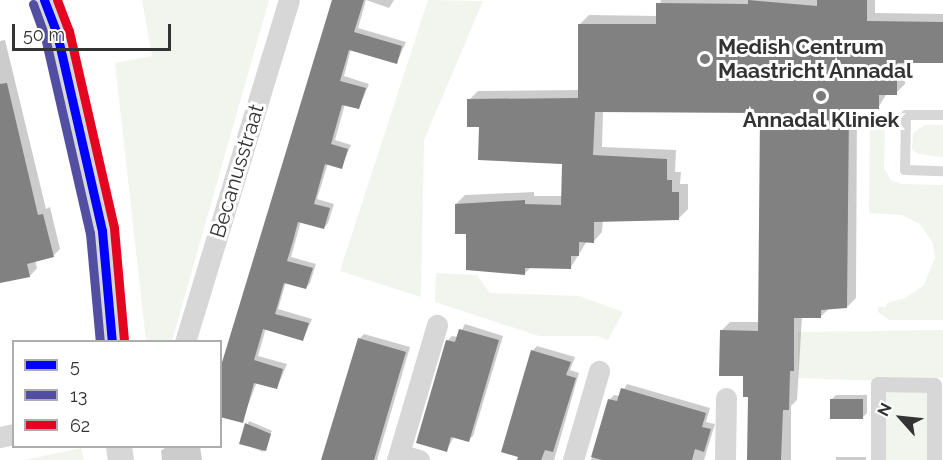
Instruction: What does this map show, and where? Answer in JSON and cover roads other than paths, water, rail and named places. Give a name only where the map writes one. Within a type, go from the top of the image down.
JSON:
[{"type":"street","points":[[44,0],[57,34]]},
{"type":"street","points":[[54,0],[57,34],[102,231],[112,340]]},
{"type":"street","name":"Becanusstraat","points":[[186,340],[289,0]]},
{"type":"street","points":[[405,458],[437,325]]},
{"type":"street","points":[[573,460],[598,371]]},
{"type":"street","points":[[878,460],[878,384],[934,385],[934,460]]},
{"type":"street","points":[[724,460],[726,398]]},
{"type":"lane","points":[[943,115],[906,115],[905,170],[943,171]]},
{"type":"place","name":"Medish Centrum Maastricht Annadal","points":[[705,59]]},
{"type":"place","name":"Annadal Kliniek","points":[[821,96]]}]
